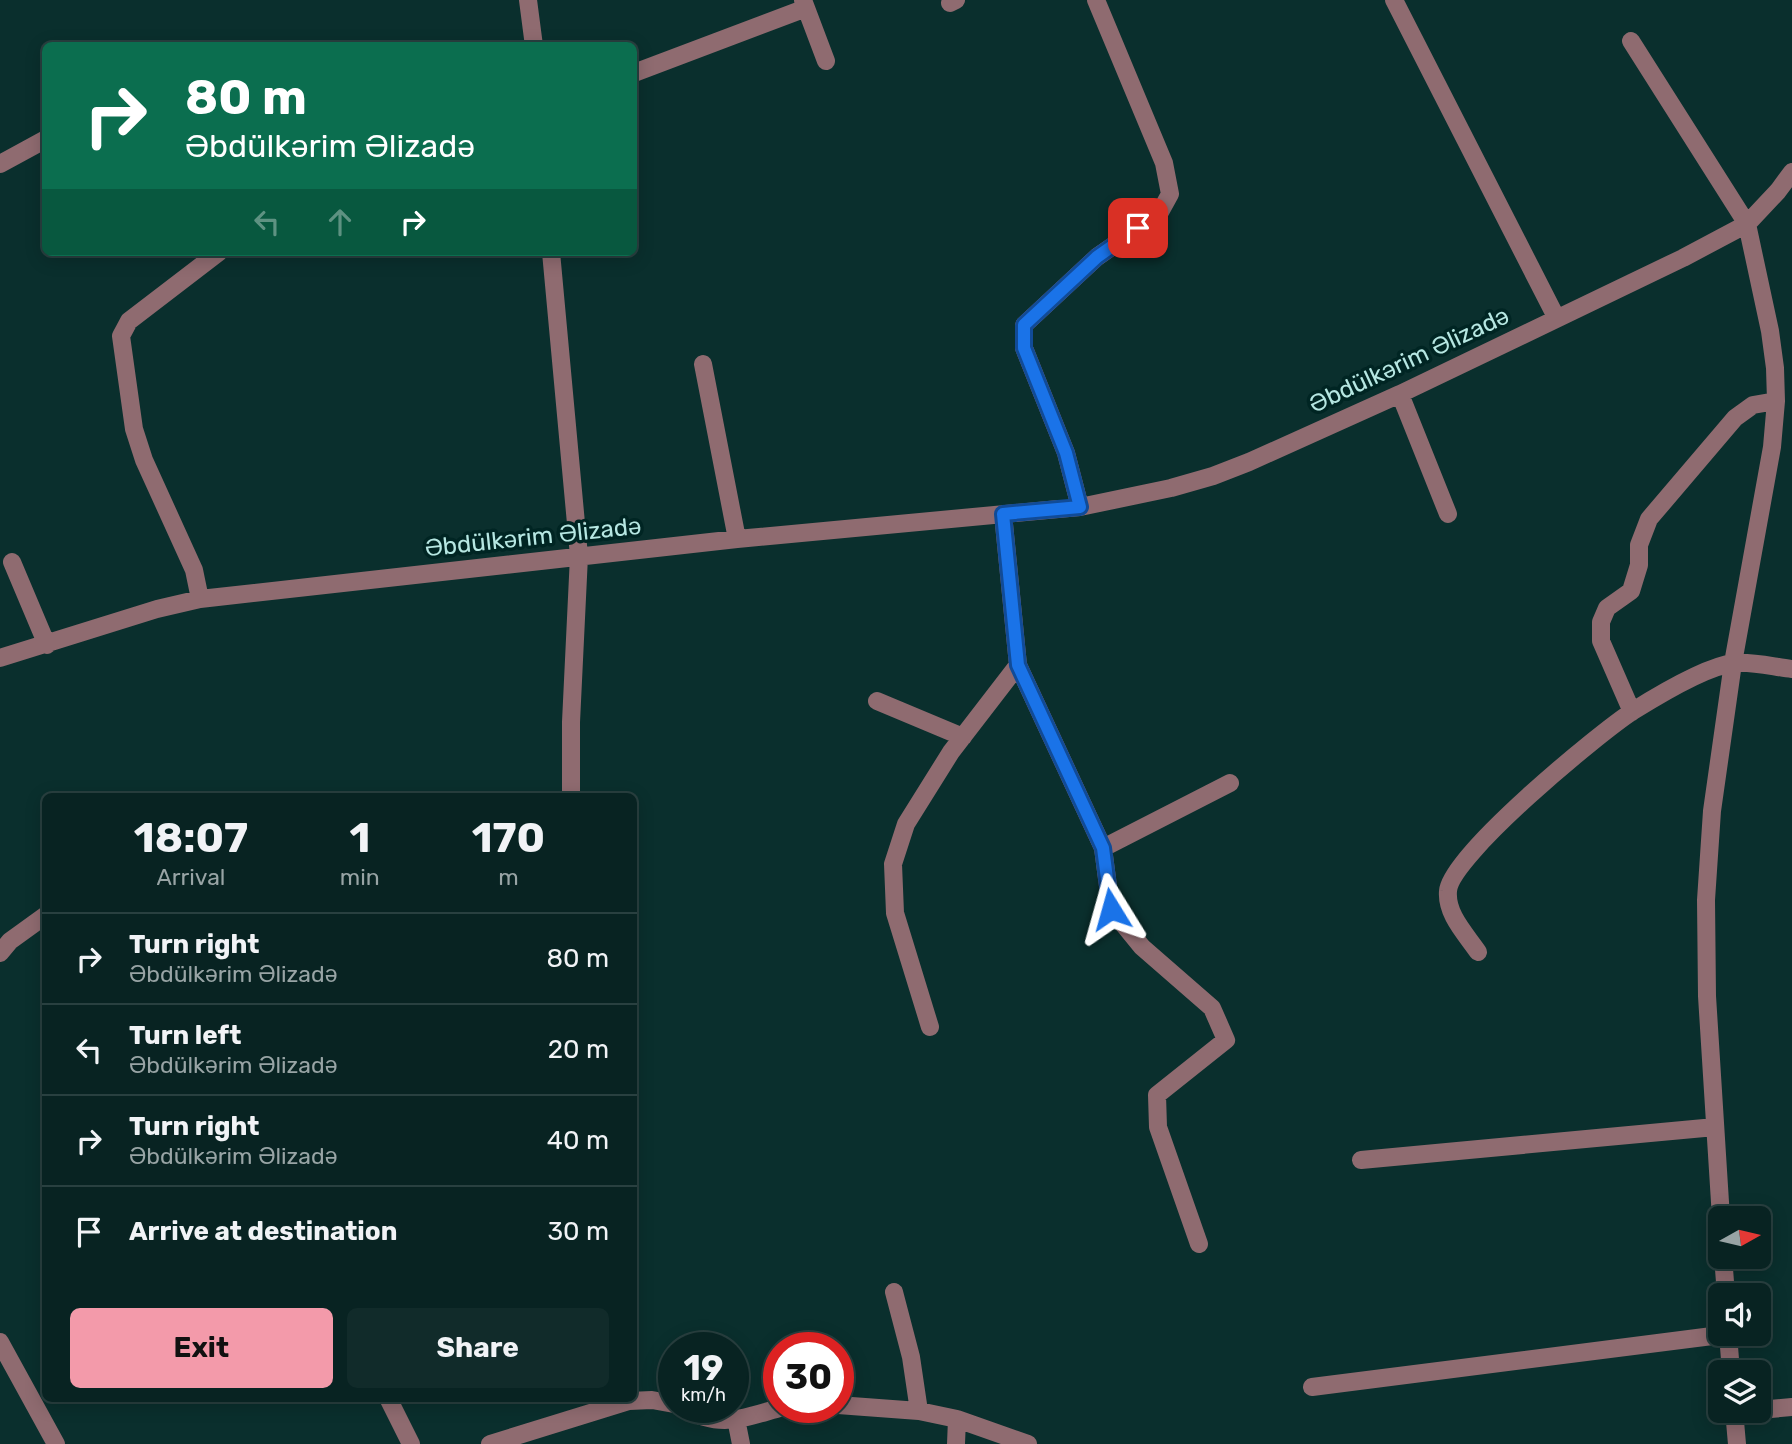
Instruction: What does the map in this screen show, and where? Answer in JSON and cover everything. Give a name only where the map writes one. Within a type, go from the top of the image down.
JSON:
[{"type":"street","points":[[528,0],[533,42]]},
{"type":"street","points":[[1080,507],[1066,453],[1024,348],[1024,325],[1097,257],[1158,214],[1170,194],[1164,163],[1096,0]]},
{"type":"street","points":[[1394,0],[1556,317]]},
{"type":"street","points":[[637,72],[805,4],[826,61]]},
{"type":"street","points":[[1631,41],[1747,224],[1770,331],[1776,401],[1772,447],[1733,663],[1712,811],[1706,900],[1707,996],[1720,1206]]},
{"type":"street","points":[[0,164],[42,141]]},
{"type":"street","name":"Əbdülkərim Əlizadə","points":[[0,659],[157,609],[200,599],[737,539],[1080,507],[1130,498],[1213,476],[1400,394],[1747,224],[1792,172]]},
{"type":"street","points":[[200,599],[194,570],[144,460],[134,429],[121,336],[129,321],[214,256]]},
{"type":"street","points":[[551,256],[579,556],[572,697],[571,793]]},
{"type":"street","points":[[703,364],[737,539]]},
{"type":"street","points":[[1400,394],[1448,514]]},
{"type":"street","points":[[1632,712],[1601,641],[1601,622],[1607,608],[1631,591],[1639,565],[1639,545],[1649,519],[1735,418],[1754,405],[1776,401]]},
{"type":"street","points":[[1003,514],[1018,665],[1103,848],[1111,909],[1142,947],[1212,1008],[1226,1040],[1157,1095],[1158,1127],[1199,1244]]},
{"type":"street","points":[[12,562],[47,645]]},
{"type":"street","points":[[1478,951],[1449,909],[1447,888],[1466,859],[1510,814],[1566,764],[1632,712],[1696,676],[1733,663],[1792,669]]},
{"type":"street","points":[[930,1027],[894,913],[893,864],[906,824],[951,752],[1018,665]]},
{"type":"street","points":[[877,701],[963,737]]},
{"type":"street","points":[[1103,848],[1230,783]]},
{"type":"street","points":[[0,953],[10,941],[42,918]]},
{"type":"street","points":[[1361,1160],[1715,1127]]},
{"type":"street","points":[[894,1292],[911,1357],[919,1411]]},
{"type":"street","points":[[1312,1387],[1708,1337]]},
{"type":"street","points":[[0,1342],[55,1444]]},
{"type":"street","points":[[637,1401],[658,1401]]},
{"type":"street","points":[[390,1402],[411,1444]]},
{"type":"street","points":[[490,1444],[626,1402]]},
{"type":"street","points":[[854,1406],[919,1411],[957,1419],[1028,1444]]},
{"type":"street","points":[[1771,1409],[1792,1407]]},
{"type":"street","points":[[956,1444],[957,1419]]},
{"type":"street","points":[[738,1423],[741,1444]]},
{"type":"street","points":[[1735,1423],[1737,1444]]},
{"type":"route","points":[[1111,909],[1103,848],[1018,665],[1003,514],[1080,507],[1066,453],[1024,348],[1024,325],[1097,257],[1138,228]]}]
